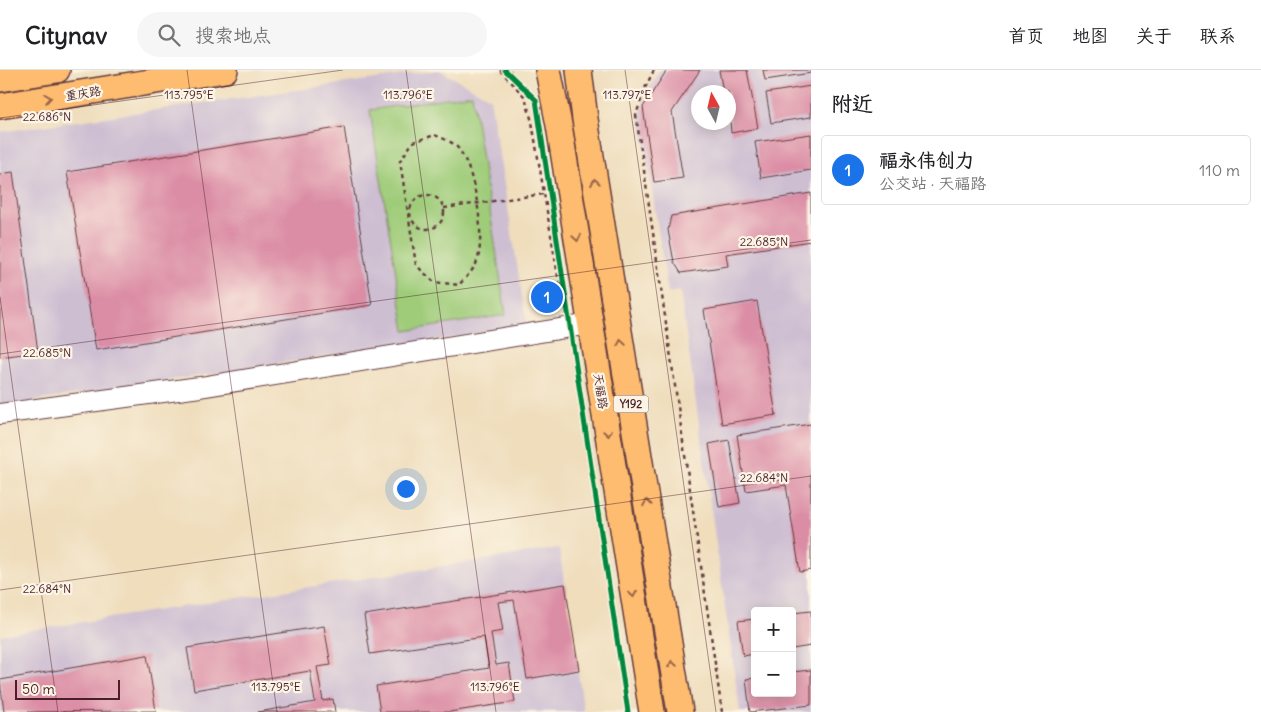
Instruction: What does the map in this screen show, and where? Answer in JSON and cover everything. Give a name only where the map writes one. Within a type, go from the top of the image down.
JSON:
[{"type":"main road","points":[[0,79],[57,70]]},
{"type":"main road","name":"重庆路","points":[[0,106],[226,70]]},
{"type":"main road","name":"Y192","points":[[535,70],[554,104]]},
{"type":"main road","name":"天福路","points":[[548,70],[554,104],[575,321],[652,712]]},
{"type":"main road","name":"Y192","points":[[579,70],[680,712]]},
{"type":"main road","points":[[583,96],[587,70]]},
{"type":"lane","points":[[0,414],[200,387],[575,321]]},
{"type":"path","points":[[500,70],[507,72],[530,94]]},
{"type":"path","points":[[654,70],[645,88],[636,115],[722,712]]},
{"type":"path","points":[[507,72],[525,97],[532,122],[544,194],[575,321]]},
{"type":"path","points":[[540,127],[575,321]]},
{"type":"path","points":[[435,135],[456,146],[469,169],[476,203],[481,244],[476,264],[459,286],[434,282],[416,265],[408,214],[400,161],[413,142],[435,135]]},
{"type":"path","points":[[444,208],[544,194]]},
{"type":"path","points":[[422,196],[433,196],[438,199],[444,208],[444,214],[439,224],[430,229],[419,227],[408,214],[413,203],[422,196]]},
{"type":"shaded area","points":[[439,70],[490,98],[527,326],[0,406],[0,132]]},
{"type":"shaded area","points":[[660,70],[811,70],[811,712],[740,712],[680,291],[668,293],[640,114],[648,90]]},
{"type":"shaded area","points":[[559,548],[584,712],[0,712],[0,635]]},
{"type":"green space","points":[[472,94],[506,315],[405,331],[370,110]]},
{"type":"building","points":[[667,70],[700,70],[672,112],[683,178],[654,182],[643,107]]},
{"type":"building","points":[[719,70],[747,70],[758,128],[731,133],[731,130],[736,130],[736,85],[722,85]]},
{"type":"building","points":[[763,70],[811,70],[811,73],[765,80]]},
{"type":"building","points":[[811,86],[811,117],[771,123],[766,93]]},
{"type":"building","points":[[344,127],[372,305],[96,350],[67,172]]},
{"type":"building","points":[[811,134],[811,170],[761,178],[755,142]]},
{"type":"building","points":[[13,172],[38,352],[0,357],[0,174]]},
{"type":"building","points":[[811,193],[811,241],[726,254],[728,266],[681,273],[674,262],[668,230],[671,216]]},
{"type":"building","points":[[757,301],[776,415],[722,424],[704,310]]},
{"type":"building","points":[[811,424],[811,570],[800,572],[786,485],[746,491],[737,435]]},
{"type":"building","points":[[729,440],[740,503],[719,507],[709,444]]},
{"type":"building","points":[[565,584],[579,670],[527,679],[514,600],[498,602],[503,631],[491,633],[496,665],[509,663],[515,702],[449,712],[380,712],[376,686],[489,668],[484,637],[370,654],[364,615]]},
{"type":"building","points":[[811,611],[811,646],[796,648],[796,613]]},
{"type":"building","points":[[751,619],[751,655],[743,656],[738,621]]},
{"type":"building","points":[[324,626],[331,665],[317,667],[323,701],[333,699],[335,712],[258,712],[315,702],[310,671],[194,690],[187,648]]},
{"type":"building","points":[[147,655],[156,711],[4,712],[0,680]]},
{"type":"building","points":[[811,670],[811,705],[750,712],[746,679],[751,678],[751,697],[796,697],[796,672]]},
{"type":"cycle path","points":[[505,70],[536,100],[628,712]]},
{"type":"place","name":"福永伟创力","points":[[547,297]]}]
